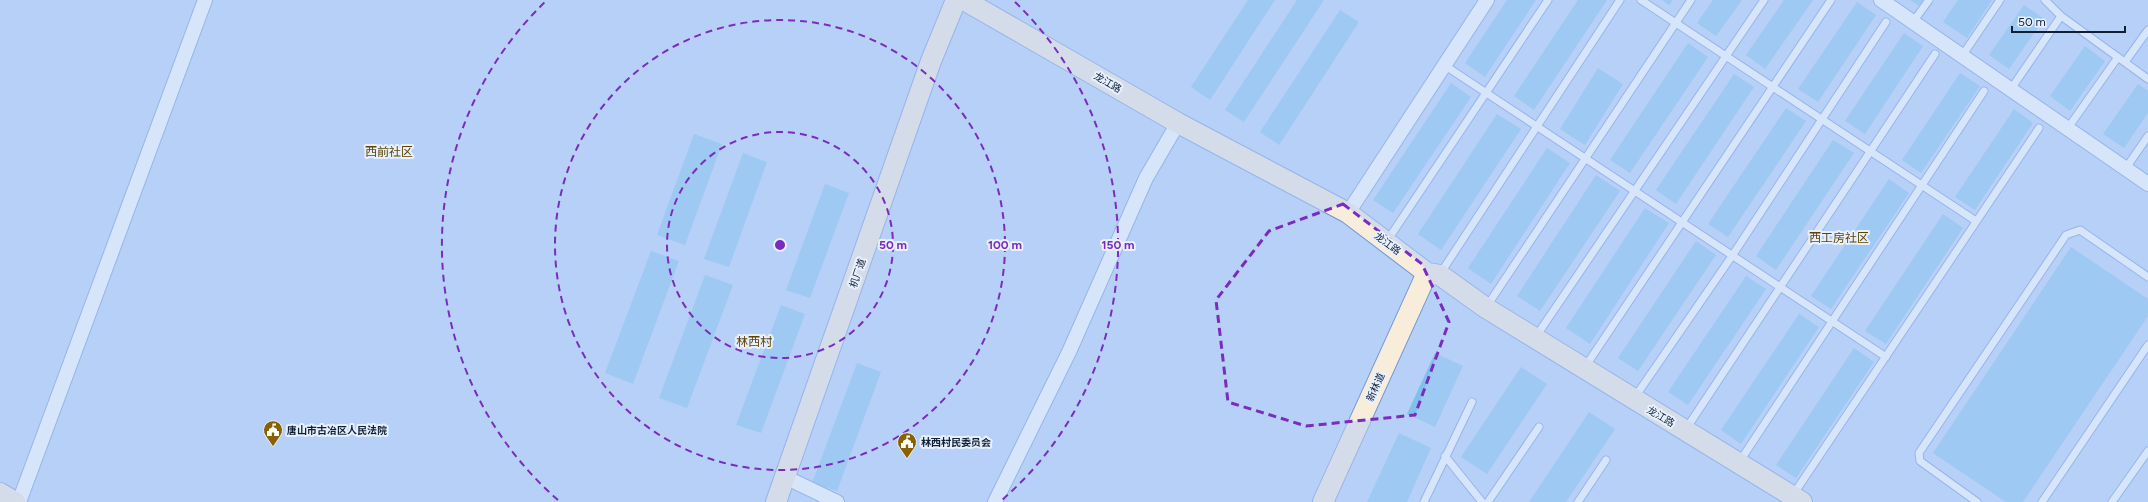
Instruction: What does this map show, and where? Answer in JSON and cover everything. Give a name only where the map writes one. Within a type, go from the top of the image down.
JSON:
[{"type":"street","points":[[19,502],[205,0]]},
{"type":"street","name":"机厂道","points":[[776,502],[931,61],[956,0]]},
{"type":"street","name":"龙江路","points":[[964,0],[1178,123],[1348,213],[1386,242],[1486,308],[1583,369],[1798,499]]},
{"type":"street","points":[[1348,213],[1487,0]]},
{"type":"street","points":[[1881,0],[2148,184]]},
{"type":"street","points":[[995,502],[1069,352],[1146,178],[1178,123]]},
{"type":"street","name":"新林道","points":[[1323,502],[1433,274]]},
{"type":"street","points":[[785,477],[837,502]]},
{"type":"street","points":[[0,494],[16,502]]},
{"type":"lane","points":[[1386,242],[1548,0]]},
{"type":"lane","points":[[1433,274],[1536,126],[1620,0]]},
{"type":"lane","points":[[1641,0],[1976,221]]},
{"type":"lane","points":[[1486,308],[1691,0]]},
{"type":"lane","points":[[1535,338],[1764,0]]},
{"type":"lane","points":[[1583,369],[1831,0]]},
{"type":"lane","points":[[1913,22],[1928,0]]},
{"type":"lane","points":[[1962,56],[2000,0]]},
{"type":"lane","points":[[2045,0],[2061,16],[2148,79]]},
{"type":"lane","points":[[2011,89],[2061,16]]},
{"type":"lane","points":[[1633,399],[1732,256],[1886,22]]},
{"type":"lane","points":[[2125,62],[2148,30]]},
{"type":"lane","points":[[1685,431],[1935,54]]},
{"type":"lane","points":[[2068,128],[2118,57]]},
{"type":"lane","points":[[1444,65],[1886,357]]},
{"type":"lane","points":[[1738,463],[1984,91]]},
{"type":"lane","points":[[1798,499],[1886,357],[2039,128]]},
{"type":"lane","points":[[2126,168],[2148,136]]},
{"type":"lane","points":[[1977,502],[1920,461],[1919,454],[2066,234],[2080,230],[2148,277]]},
{"type":"lane","points":[[2042,502],[2148,345]]},
{"type":"lane","points":[[1424,502],[1472,402]]},
{"type":"lane","points":[[1488,502],[1539,427]]},
{"type":"lane","points":[[2112,502],[2148,450]]},
{"type":"lane","points":[[1445,456],[1482,502]]},
{"type":"lane","points":[[1578,502],[1606,460]]},
{"type":"highlighted area","points":[[1343,204],[1422,264],[1449,322],[1415,415],[1306,426],[1228,402],[1216,300],[1269,231]]},
{"type":"building","points":[[1248,0],[1275,0],[1210,100],[1191,87]]},
{"type":"building","points":[[1297,0],[1324,0],[1244,122],[1225,110]]},
{"type":"building","points":[[1507,0],[1536,0],[1485,77],[1465,63]]},
{"type":"building","points":[[1578,0],[1607,0],[1534,110],[1514,96]]},
{"type":"building","points":[[1662,0],[1673,0],[1669,5]]},
{"type":"building","points":[[1713,0],[1742,0],[1716,36],[1697,23]]},
{"type":"building","points":[[1784,0],[1813,0],[1765,69],[1746,55]]},
{"type":"building","points":[[1910,0],[1923,0],[1919,6]]},
{"type":"building","points":[[1958,0],[1992,0],[1967,38],[1943,22]]},
{"type":"building","points":[[1857,2],[1876,15],[1818,102],[1798,89]]},
{"type":"building","points":[[2024,5],[2044,19],[2009,69],[1989,55]]},
{"type":"building","points":[[1340,10],[1359,22],[1279,145],[1260,132]]},
{"type":"building","points":[[1904,33],[1923,46],[1865,134],[1845,121]]},
{"type":"building","points":[[1688,43],[1708,57],[1630,173],[1610,160]]},
{"type":"building","points":[[2085,46],[2105,61],[2070,111],[2050,96]]},
{"type":"building","points":[[1598,68],[1623,84],[1585,145],[1560,129]]},
{"type":"building","points":[[1960,73],[1980,86],[1921,173],[1902,160]]},
{"type":"building","points":[[1734,74],[1754,87],[1676,204],[1656,190]]},
{"type":"building","points":[[1451,83],[1471,97],[1393,213],[1373,200]]},
{"type":"building","points":[[2138,84],[2148,91],[2148,113],[2124,148],[2103,134]]},
{"type":"building","points":[[1786,108],[1806,121],[1728,237],[1708,224]]},
{"type":"building","points":[[2014,109],[2033,123],[1975,210],[1955,197]]},
{"type":"building","points":[[1497,114],[1521,129],[1441,250],[1418,234]]},
{"type":"building","points":[[694,134],[722,144],[685,245],[657,235]]},
{"type":"building","points":[[1833,140],[1854,153],[1776,270],[1756,256]]},
{"type":"building","points":[[1547,148],[1570,163],[1491,284],[1468,268]]},
{"type":"building","points":[[743,153],[767,162],[729,267],[704,259]]},
{"type":"building","points":[[1596,175],[1620,191],[1540,311],[1517,296]]},
{"type":"building","points":[[1889,179],[1909,193],[1831,309],[1811,296]]},
{"type":"building","points":[[825,184],[849,193],[810,298],[786,290]]},
{"type":"building","points":[[1645,208],[1669,223],[1590,344],[1566,328]]},
{"type":"building","points":[[1943,214],[1963,228],[1886,344],[1865,331]]},
{"type":"building","points":[[1696,241],[1716,255],[1638,371],[1618,358]]},
{"type":"building","points":[[2071,247],[2148,299],[2148,316],[2023,502],[2006,502],[1933,453]]},
{"type":"building","points":[[651,251],[679,261],[633,384],[605,373]]},
{"type":"building","points":[[705,275],[733,285],[687,408],[659,398]]},
{"type":"building","points":[[1746,276],[1766,289],[1688,405],[1668,392]]},
{"type":"building","points":[[781,305],[805,314],[761,433],[736,425]]},
{"type":"building","points":[[1799,314],[1819,327],[1741,444],[1721,430]]},
{"type":"building","points":[[1854,348],[1874,362],[1796,478],[1776,465]]},
{"type":"building","points":[[1435,353],[1463,366],[1435,427],[1407,414]]},
{"type":"building","points":[[857,363],[881,372],[837,491],[812,483]]},
{"type":"building","points":[[1521,367],[1547,384],[1487,474],[1461,457]]},
{"type":"building","points":[[1589,412],[1615,429],[1566,502],[1529,502]]},
{"type":"building","points":[[1399,433],[1431,448],[1407,502],[1367,502]]},
{"type":"place","name":"唐山市古冶区人民法院","points":[[273,447]]},
{"type":"place","name":"林西村民委员会","points":[[907,459]]},
{"type":"district","name":"西前社区","points":[[389,152]]},
{"type":"district","name":"西工房社区","points":[[1839,238]]},
{"type":"district","name":"林西村","points":[[754,342]]}]
